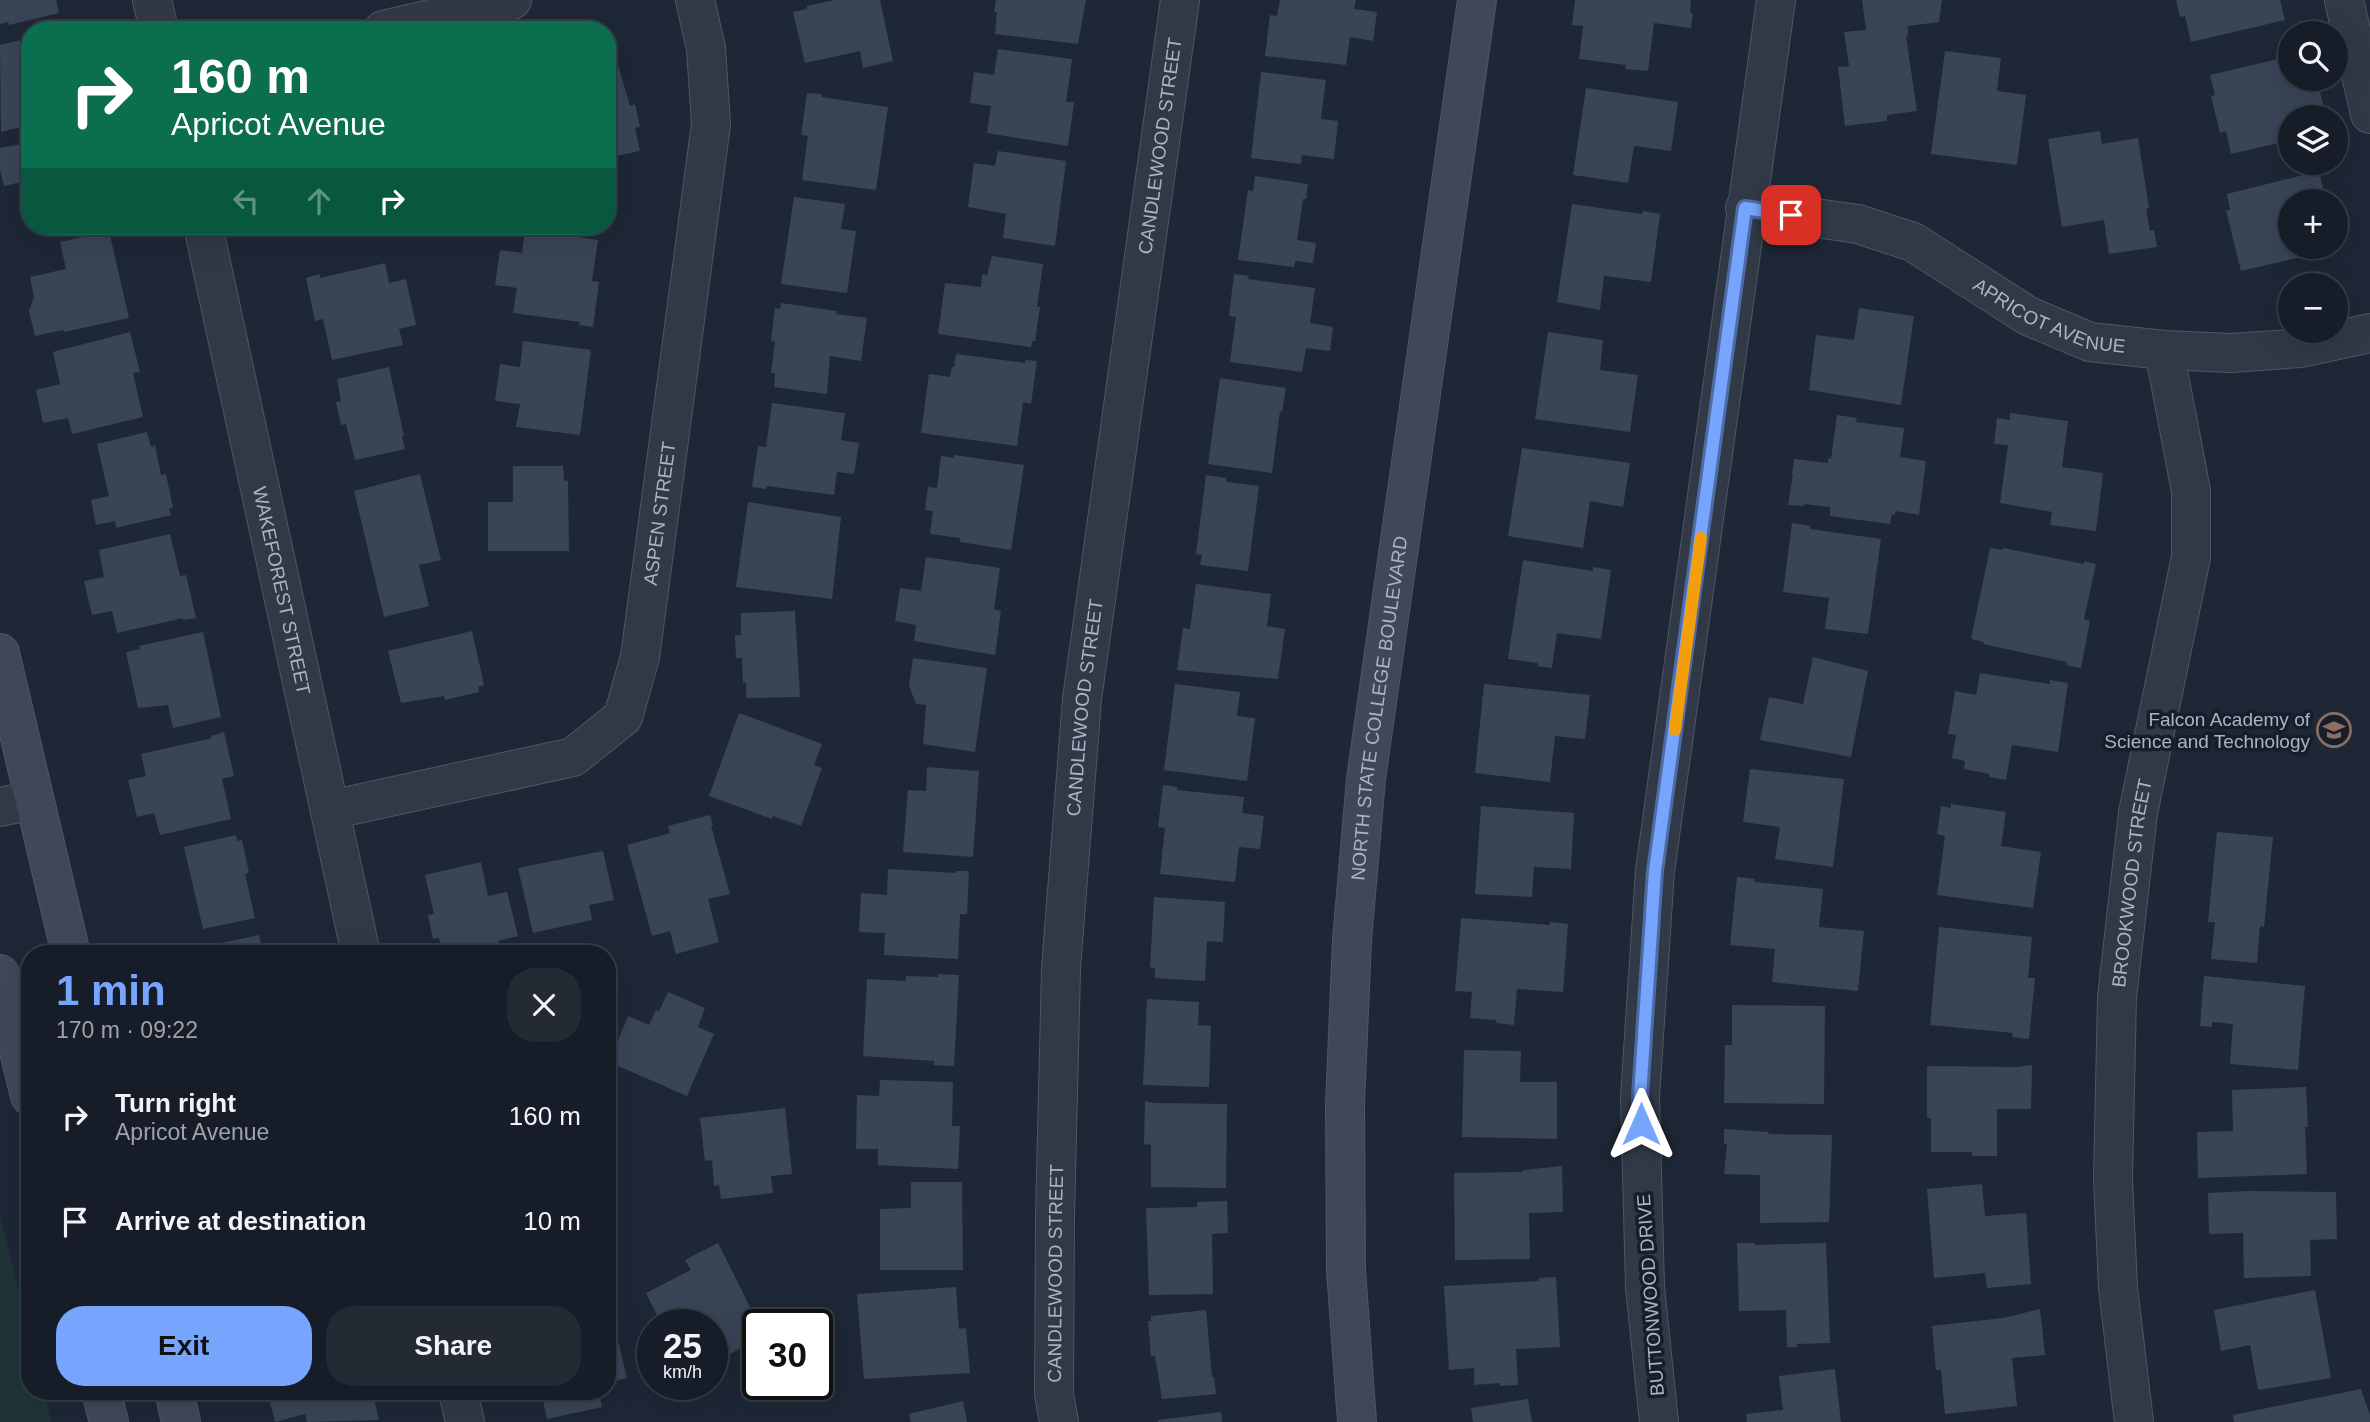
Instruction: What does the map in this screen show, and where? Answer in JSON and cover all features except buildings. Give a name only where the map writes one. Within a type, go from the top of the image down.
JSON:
[{"type":"main road","name":"NORTH STATE COLLEGE BOULEVARD","points":[[1357,1422],[1346,1270],[1345,1146],[1352,940],[1366,779],[1477,0]]},
{"type":"main road","points":[[0,653],[17,804],[68,945]]},
{"type":"main road","points":[[0,974],[21,1059]]},
{"type":"main road","points":[[103,1400],[109,1422]]},
{"type":"main road","points":[[176,1400],[181,1422]]},
{"type":"street","points":[[152,0],[157,21]]},
{"type":"street","points":[[422,21],[512,0]]},
{"type":"street","name":"ASPEN STREET","points":[[330,810],[573,757],[623,717],[640,657],[711,124],[706,48],[695,0]]},
{"type":"street","name":"CANDLEWOOD STREET","points":[[1059,1422],[1054,1394],[1055,1203],[1061,968],[1082,699],[1180,0]]},
{"type":"street","name":"BUTTONWOOD DRIVE","points":[[1659,1422],[1646,1287],[1640,1096],[1655,871],[1776,0]]},
{"type":"street","points":[[2344,0],[2370,114]]},
{"type":"street","name":"APRICOT AVENUE","points":[[1745,208],[1858,224],[1913,242],[2028,316],[2090,342],[2231,354],[2301,348],[2370,333]]},
{"type":"street","name":"WAKEFOREST STREET","points":[[205,235],[359,945]]},
{"type":"street","name":"BROOKWOOD STREET","points":[[2134,1422],[2118,1288],[2113,1193],[2117,997],[2138,813],[2191,557],[2190,491],[2164,350]]},
{"type":"street","points":[[460,1400],[466,1422]]},
{"type":"green space","points":[[0,1214],[21,1299],[21,1400],[46,1400],[51,1422],[0,1422]]},
{"type":"slow traffic","points":[[1675,730],[1701,538]]},
{"type":"place","name":"Falcon Academy of Science and Technology","points":[[2334,730]]},
{"type":"route","points":[[1641,1124],[1640,1096],[1655,871],[1745,208],[1791,215]]}]
